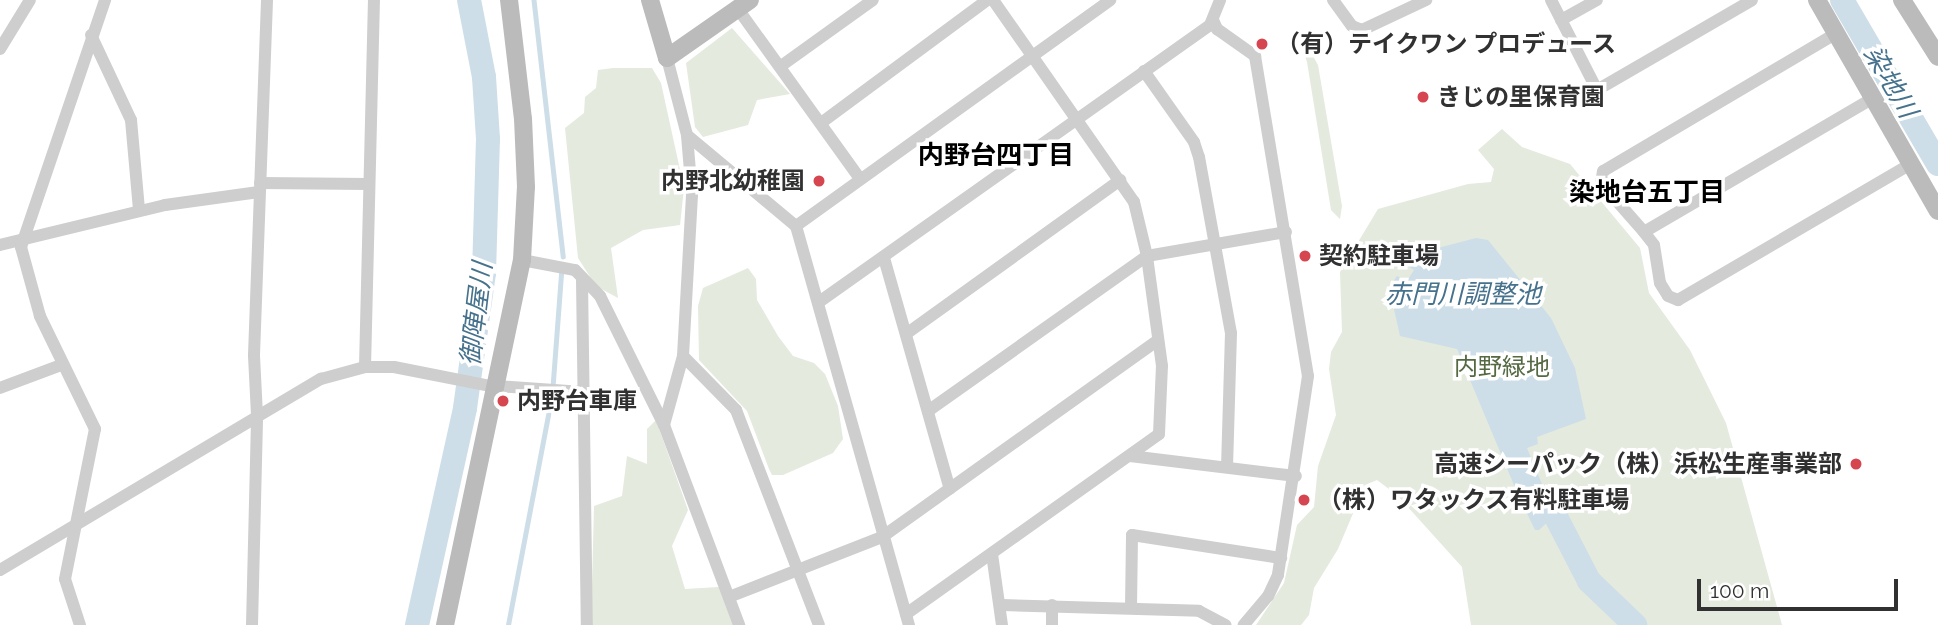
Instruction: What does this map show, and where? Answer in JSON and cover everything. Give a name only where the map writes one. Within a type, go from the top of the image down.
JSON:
[{"type":"street","points":[[0,49],[30,0]]},
{"type":"street","points":[[80,625],[65,579],[95,429],[61,365],[40,316],[22,240],[104,0]]},
{"type":"street","points":[[252,625],[257,415],[254,355],[267,0]]},
{"type":"street","points":[[365,367],[374,0]]},
{"type":"street","points":[[444,625],[522,260],[526,187],[523,119],[509,0]]},
{"type":"street","points":[[650,0],[687,135],[692,195],[683,356],[664,425]]},
{"type":"street","points":[[781,66],[873,0]]},
{"type":"street","points":[[821,123],[987,0]]},
{"type":"street","points":[[993,0],[1120,180],[1138,214],[1147,256],[1158,340],[1157,459]]},
{"type":"street","points":[[796,226],[1110,0]]},
{"type":"street","points":[[820,302],[1214,22],[1220,0]]},
{"type":"street","points":[[1333,0],[1352,26],[1362,30],[1426,0]]},
{"type":"street","points":[[1551,0],[1597,90],[1752,0]]},
{"type":"street","points":[[1561,20],[1597,0]]},
{"type":"street","points":[[1817,0],[1938,211]]},
{"type":"street","points":[[1902,0],[1938,57]]},
{"type":"street","points":[[667,58],[744,4],[781,66],[860,179]]},
{"type":"street","points":[[1214,22],[1223,34],[1255,56],[1308,376],[1296,475],[1281,558],[1273,589],[1244,625]]},
{"type":"street","points":[[1197,34],[1223,34]]},
{"type":"street","points":[[1835,34],[1603,171],[1601,183],[1654,245],[1660,283],[1668,296],[1678,300],[1911,164]]},
{"type":"street","points":[[91,35],[131,121],[139,210]]},
{"type":"street","points":[[1144,71],[1194,142],[1217,243],[1233,358],[1227,467]]},
{"type":"street","points":[[1644,232],[1872,99]]},
{"type":"street","points":[[687,135],[796,226],[820,302],[908,620],[992,554],[1159,434]]},
{"type":"street","points":[[906,334],[1120,180]]},
{"type":"street","points":[[0,244],[139,210],[260,188],[369,184]]},
{"type":"street","points":[[928,411],[1147,256],[1286,232]]},
{"type":"street","points":[[884,258],[950,489]]},
{"type":"street","points":[[522,260],[575,270],[600,296],[625,340],[664,425],[739,625]]},
{"type":"street","points":[[582,280],[587,625]]},
{"type":"street","points":[[729,597],[883,537],[1158,340]]},
{"type":"street","points":[[683,356],[736,410],[819,625]]},
{"type":"street","points":[[0,388],[61,365]]},
{"type":"street","points":[[0,570],[257,415],[321,380],[365,367],[394,367],[493,386],[583,392]]},
{"type":"street","points":[[1130,456],[1296,475]]},
{"type":"street","points":[[1131,608],[1132,536],[1281,558]]},
{"type":"street","points":[[992,554],[1002,605],[1002,625]]},
{"type":"street","points":[[1002,605],[1199,611],[1225,625]]},
{"type":"street","points":[[1052,605],[1052,625]]},
{"type":"green space","points":[[732,28],[790,94],[757,100],[748,125],[703,137],[695,127],[686,63]]},
{"type":"green space","points":[[1299,39],[1304,40],[1318,65],[1342,206],[1340,219],[1331,210],[1307,62]]},
{"type":"green space","points":[[652,68],[661,83],[684,188],[680,225],[643,230],[611,248],[618,298],[596,286],[578,258],[565,128],[584,113],[585,97],[596,88],[598,70]]},
{"type":"green space","name":"内野緑地","points":[[1502,129],[1522,147],[1570,164],[1640,248],[1649,293],[1690,350],[1726,423],[1782,625],[1471,625],[1462,567],[1397,495],[1377,480],[1365,485],[1338,549],[1314,588],[1309,615],[1301,625],[1256,625],[1284,583],[1297,525],[1314,507],[1318,466],[1336,415],[1329,369],[1331,352],[1342,332],[1340,272],[1378,209],[1468,184],[1491,182],[1494,169],[1478,150]]},
{"type":"green space","points":[[748,268],[756,279],[757,300],[778,336],[793,356],[814,363],[825,374],[838,406],[843,439],[833,453],[783,475],[772,475],[747,411],[699,360],[698,306],[703,288]]},
{"type":"green space","points":[[656,420],[688,510],[672,546],[685,589],[719,587],[734,625],[591,625],[594,506],[622,496],[627,456],[647,464],[647,429]]},
{"type":"water","name":"赤門川調整池","points":[[1476,238],[1488,240],[1551,318],[1575,368],[1586,419],[1537,437],[1538,444],[1527,448],[1555,515],[1539,530],[1535,530],[1519,497],[1457,349],[1400,336],[1393,305],[1391,285],[1397,276],[1407,281],[1414,270],[1406,265],[1411,255]]},
{"type":"waterway","name":"御陣屋川","points":[[417,625],[465,408],[484,273],[488,139],[484,77],[469,0]]},
{"type":"waterway","points":[[534,0],[563,256]]},
{"type":"waterway","name":"染地川","points":[[1842,0],[1938,164]]},
{"type":"waterway","points":[[508,625],[552,394],[561,273]]},
{"type":"waterway","points":[[1555,515],[1589,581],[1635,625]]},
{"type":"place","name":"（有）テイクワン プロデュース","points":[[1262,44]]},
{"type":"place","name":"きじの里保育園","points":[[1423,97]]},
{"type":"place","name":"内野北幼稚園","points":[[819,181]]},
{"type":"place","name":"契約駐車場","points":[[1305,256]]},
{"type":"place","name":"内野台車庫","points":[[503,401]]},
{"type":"place","name":"高速シーパック（株）浜松生産事業部","points":[[1856,464]]},
{"type":"place","name":"（株）ワタックス有料駐車場","points":[[1304,500]]},
{"type":"district","name":"内野台四丁目","points":[[996,156]]},
{"type":"district","name":"染地台五丁目","points":[[1647,193]]}]
